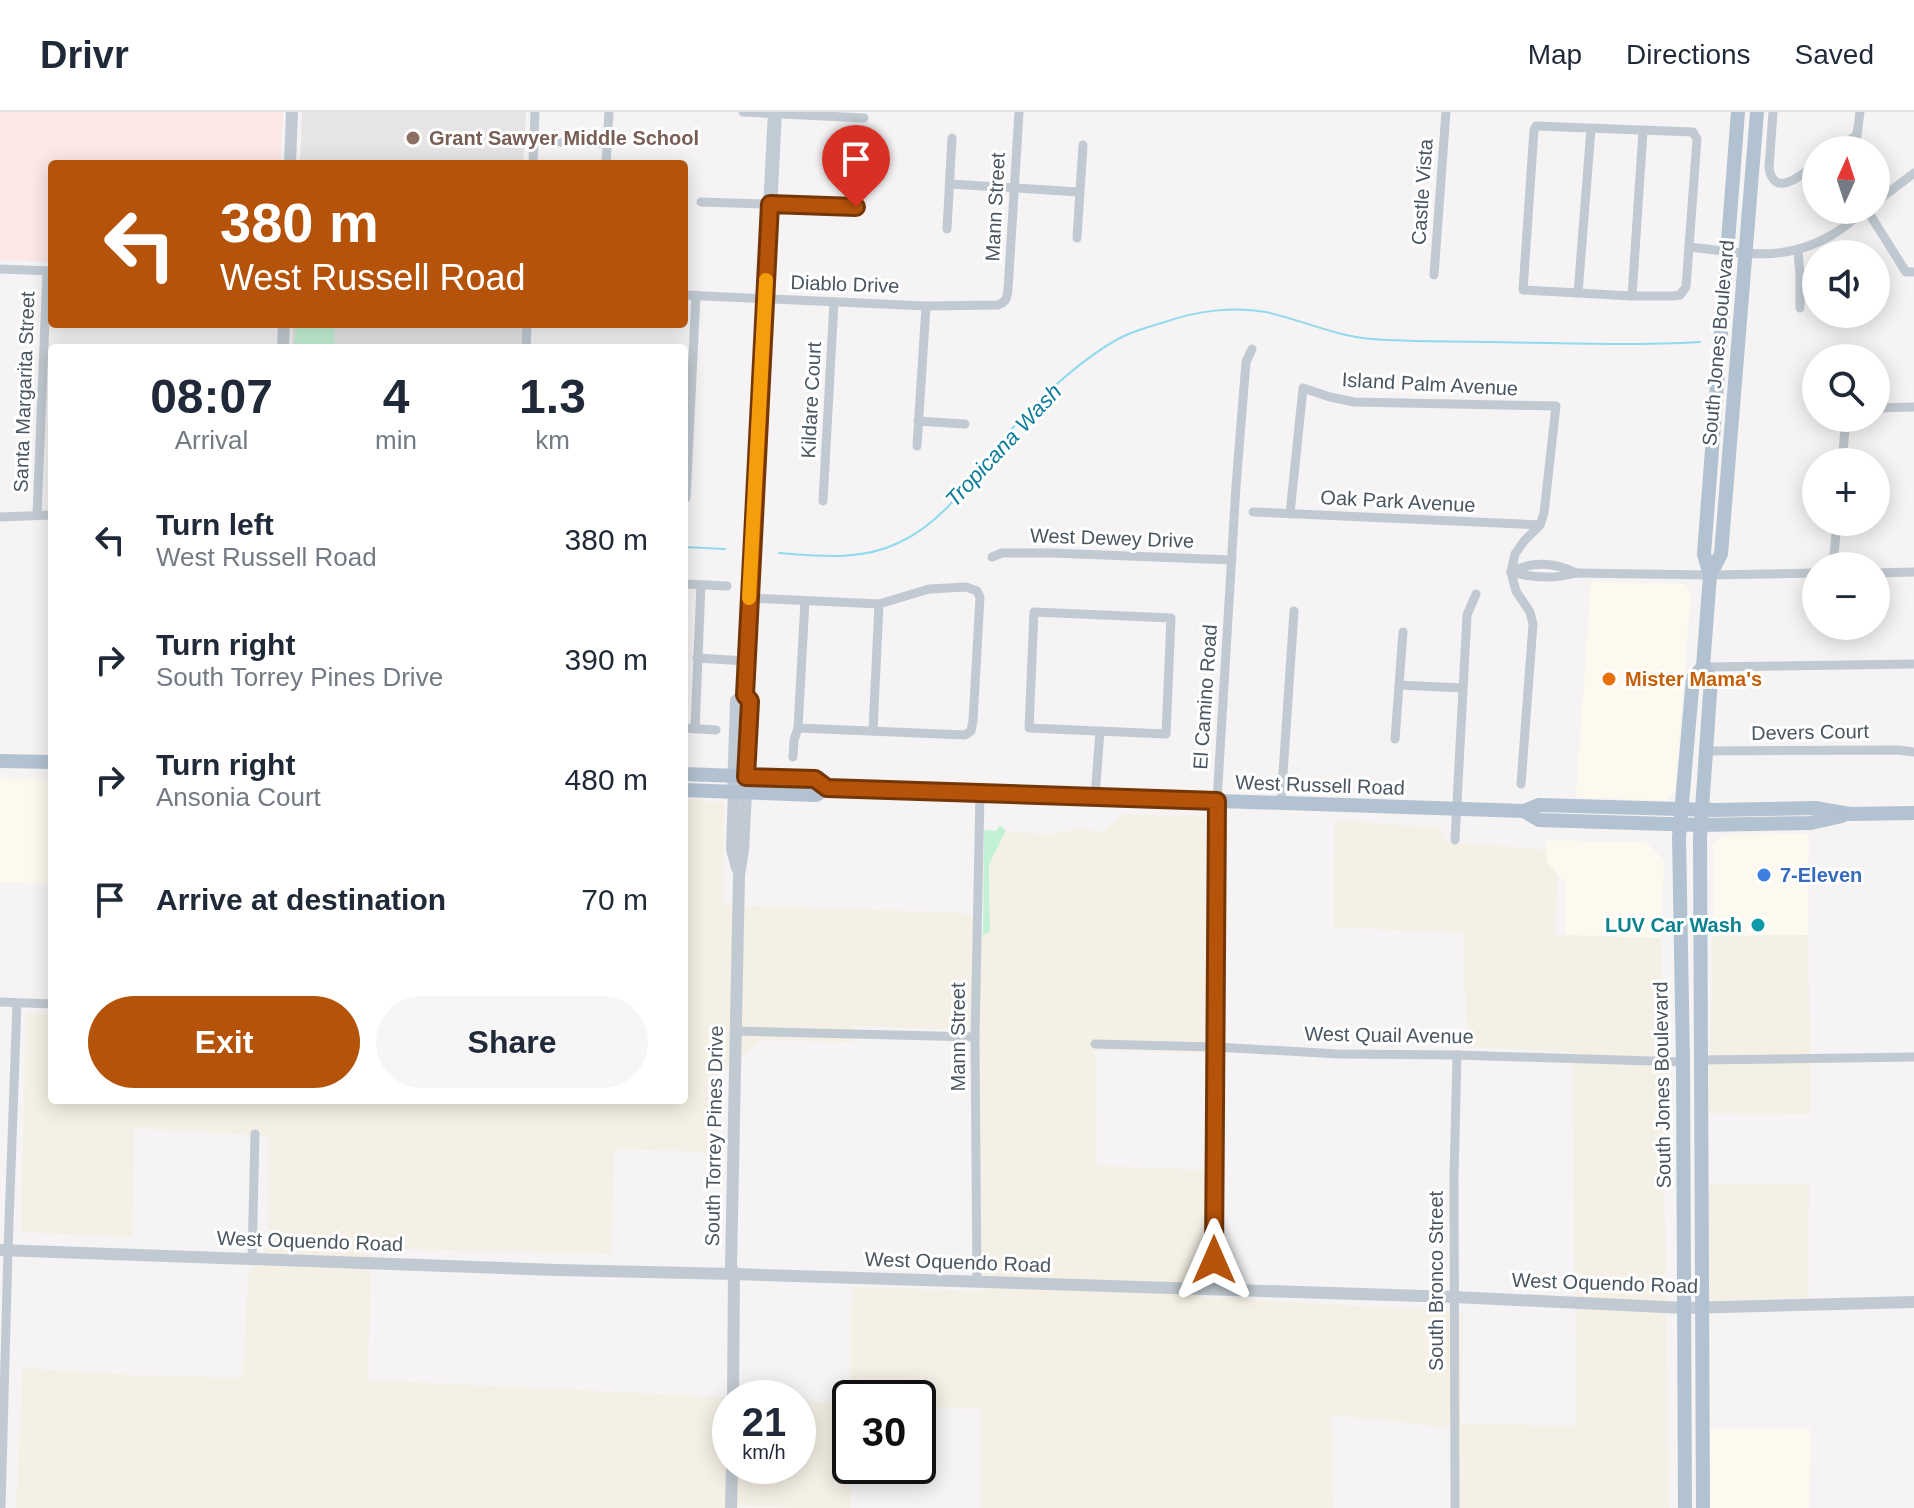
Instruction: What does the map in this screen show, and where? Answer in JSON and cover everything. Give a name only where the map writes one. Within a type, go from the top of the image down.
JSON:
[{"type":"main road","name":"South Jones Boulevard","points":[[1685,1508],[1680,826],[1693,678],[1703,667],[1710,575],[1704,554],[1738,112]]},
{"type":"main road","name":"South Jones Boulevard","points":[[1710,575],[1721,554],[1757,112]]},
{"type":"main road","name":"South Torrey Pines Drive","points":[[740,793],[750,701],[745,695],[746,661],[775,113]]},
{"type":"main road","points":[[1717,387],[1723,422],[1731,434]]},
{"type":"main road","name":"South Jones Boulevard","points":[[1703,667],[1711,679],[1700,825],[1703,1508]]},
{"type":"main road","points":[[0,761],[48,762]]},
{"type":"main road","name":"West Russell Road","points":[[688,774],[815,779],[827,788]]},
{"type":"main road","name":"West Russell Road","points":[[688,790],[816,795],[827,788],[1524,811],[1539,805],[1702,810],[1815,808],[1850,814],[1914,813]]},
{"type":"main road","name":"West Russell Road","points":[[1524,811],[1539,820],[1680,826],[1811,823],[1850,814]]},
{"type":"street","points":[[290,160],[292,112]]},
{"type":"street","points":[[533,160],[535,112]]},
{"type":"street","points":[[606,160],[609,112]]},
{"type":"street","points":[[743,112],[864,118]]},
{"type":"street","name":"Mann Street","points":[[1004,303],[1008,297],[1019,112]]},
{"type":"street","name":"Castle Vista","points":[[1434,275],[1446,112]]},
{"type":"street","points":[[1773,112],[1769,172],[1778,182],[1789,182],[1802,173]]},
{"type":"street","points":[[1857,135],[1860,112]]},
{"type":"street","points":[[1536,126],[1591,129],[1693,132],[1697,139],[1686,287],[1680,295],[1632,296],[1523,290],[1536,126]]},
{"type":"street","points":[[1578,293],[1591,129]]},
{"type":"street","points":[[1632,296],[1643,131]]},
{"type":"street","points":[[947,229],[952,138]]},
{"type":"street","points":[[560,142],[607,144]]},
{"type":"street","points":[[1077,238],[1083,145]]},
{"type":"street","points":[[1890,191],[1914,173]]},
{"type":"street","points":[[950,184],[1079,192]]},
{"type":"street","points":[[701,202],[856,207]]},
{"type":"street","points":[[1689,247],[1746,254],[1798,251],[1847,224]]},
{"type":"street","points":[[1876,224],[1910,272]]},
{"type":"street","points":[[1798,251],[1800,308]]},
{"type":"street","points":[[0,269],[48,271]]},
{"type":"street","name":"Diablo Drive","points":[[688,295],[926,306],[1004,303]]},
{"type":"street","points":[[688,457],[696,295]]},
{"type":"street","name":"Kildare Court","points":[[823,501],[834,302]]},
{"type":"street","points":[[917,446],[926,306]]},
{"type":"street","name":"Santa Margarita Street","points":[[37,515],[48,309]]},
{"type":"street","name":"El Camino Road","points":[[1214,1290],[1217,801],[1246,362],[1252,349]]},
{"type":"street","name":"Island Palm Avenue","points":[[1290,514],[1303,388],[1354,402],[1556,406],[1540,525]]},
{"type":"street","points":[[1890,408],[1914,407]]},
{"type":"street","points":[[918,421],[965,424]]},
{"type":"street","name":"Oak Park Avenue","points":[[1253,512],[1540,525]]},
{"type":"street","points":[[0,517],[48,515]]},
{"type":"street","points":[[1521,784],[1533,624],[1530,612],[1516,591],[1511,572],[1515,554],[1540,525]]},
{"type":"street","name":"West Dewey Drive","points":[[992,557],[1002,553],[1052,553],[1232,560]]},
{"type":"street","points":[[1511,572],[1559,578],[1576,573],[1802,573]]},
{"type":"street","points":[[1890,573],[1914,572]]},
{"type":"street","points":[[688,584],[727,586]]},
{"type":"street","points":[[701,585],[689,728],[716,730]]},
{"type":"street","points":[[749,598],[879,604],[929,589],[966,587],[977,591],[980,597],[971,731],[965,735],[798,728]]},
{"type":"street","points":[[1455,840],[1467,615],[1476,594]]},
{"type":"street","points":[[793,757],[798,728],[805,601]]},
{"type":"street","points":[[873,731],[879,604]]},
{"type":"street","points":[[1281,803],[1294,611]]},
{"type":"street","points":[[1034,612],[1171,618],[1166,734],[1100,731],[1029,728],[1034,612]]},
{"type":"street","points":[[1395,739],[1403,632]]},
{"type":"street","points":[[697,658],[746,661]]},
{"type":"street","points":[[1703,667],[1914,664]]},
{"type":"street","points":[[1399,685],[1462,688]]},
{"type":"street","points":[[1095,797],[1100,731]]},
{"type":"street","name":"Devers Court","points":[[1705,751],[1914,752]]},
{"type":"street","name":"South Torrey Pines Drive","points":[[733,1380],[734,1274],[731,1266],[739,875],[732,849],[740,793]]},
{"type":"street","name":"Mann Street","points":[[977,1282],[975,1037],[980,793]]},
{"type":"street","points":[[0,1002],[48,1004]]},
{"type":"street","points":[[1,1508],[4,1250],[17,1003]]},
{"type":"street","points":[[736,1031],[975,1037]]},
{"type":"street","name":"West Quail Avenue","points":[[1095,1044],[1338,1054],[1683,1062]]},
{"type":"street","name":"South Bronco Street","points":[[1455,1508],[1454,1177],[1457,1055]]},
{"type":"street","points":[[1701,1060],[1914,1057]]},
{"type":"street","points":[[252,1259],[255,1134]]},
{"type":"street","name":"West Oquendo Road","points":[[4,1250],[1454,1297],[1684,1308],[1914,1302]]},
{"type":"street","points":[[731,1508],[732,1484]]},
{"type":"shaded area","points":[[0,112],[283,112],[280,160],[48,160],[48,262],[0,260]]},
{"type":"shaded area","name":"Grant Sawyer Middle School","points":[[302,112],[526,112],[523,160],[300,160]]},
{"type":"shaded area","points":[[293,328],[523,328],[522,344],[292,344]]},
{"type":"shaded area","points":[[1591,582],[1685,584],[1691,593],[1675,790],[1667,801],[1576,797]]},
{"type":"shaded area","points":[[0,779],[48,780],[48,884],[0,882]]},
{"type":"shaded area","points":[[1809,834],[1808,935],[1713,936],[1711,845],[1721,836]]},
{"type":"shaded area","points":[[1547,840],[1647,843],[1664,860],[1661,938],[1565,935],[1566,883],[1546,862]]},
{"type":"shaded area","points":[[1705,1428],[1810,1428],[1809,1508],[1707,1508]]},
{"type":"green space","points":[[296,328],[335,328],[334,344],[294,344]]},
{"type":"green space","points":[[1000,825],[1006,831],[989,865],[990,931],[983,937],[984,830],[996,831]]},
{"type":"sand","points":[[688,800],[724,802],[723,905],[963,913],[972,917],[983,936],[990,931],[989,865],[1006,831],[1050,835],[1081,828],[1101,833],[1124,814],[1205,817],[1207,1053],[1095,1050],[1097,1166],[1207,1170],[1199,1297],[1463,1312],[1461,1424],[1577,1426],[1572,1052],[1467,1047],[1463,933],[1334,927],[1335,820],[1441,828],[1445,842],[1547,850],[1547,862],[1558,874],[1555,935],[1661,938],[1669,1508],[1457,1508],[1454,1428],[1332,1415],[1333,1508],[980,1508],[981,1409],[936,1407],[936,1380],[851,1380],[852,1287],[982,1291],[980,1030],[854,1026],[853,1042],[762,1040],[719,1074],[718,1152],[615,1149],[611,1254],[371,1248],[368,1380],[712,1397],[712,1484],[816,1484],[816,1402],[832,1402],[832,1484],[851,1484],[851,1508],[742,1505],[723,1508],[16,1508],[23,1368],[243,1378],[248,1276],[268,1244],[269,1136],[135,1128],[132,1237],[21,1232],[26,1013],[48,1015],[48,1104],[688,1104]]},
{"type":"sand","points":[[1808,935],[1811,1114],[1708,1113],[1713,936]]},
{"type":"sand","points":[[1709,1184],[1809,1184],[1808,1298],[1705,1301]]},
{"type":"waterway","name":"Tropicana Wash","points":[[779,553],[855,555],[884,549],[915,534],[944,511],[1016,424],[1076,368],[1124,336],[1189,315],[1254,310],[1345,335],[1386,340],[1594,344],[1700,342]]},
{"type":"waterway","name":"Tropicana Wash","points":[[688,547],[725,549]]},
{"type":"slow traffic","points":[[749,598],[766,280]]},
{"type":"place","name":"Grant Sawyer Middle School","points":[[413,138]]},
{"type":"place","name":"Mister Mama's","points":[[1609,679]]},
{"type":"place","name":"7-Eleven","points":[[1764,875]]},
{"type":"place","name":"LUV Car Wash","points":[[1758,925]]},
{"type":"route","points":[[856,207],[770,204],[745,695],[750,701],[746,777],[815,779],[827,788],[1217,801],[1214,1260]]}]
